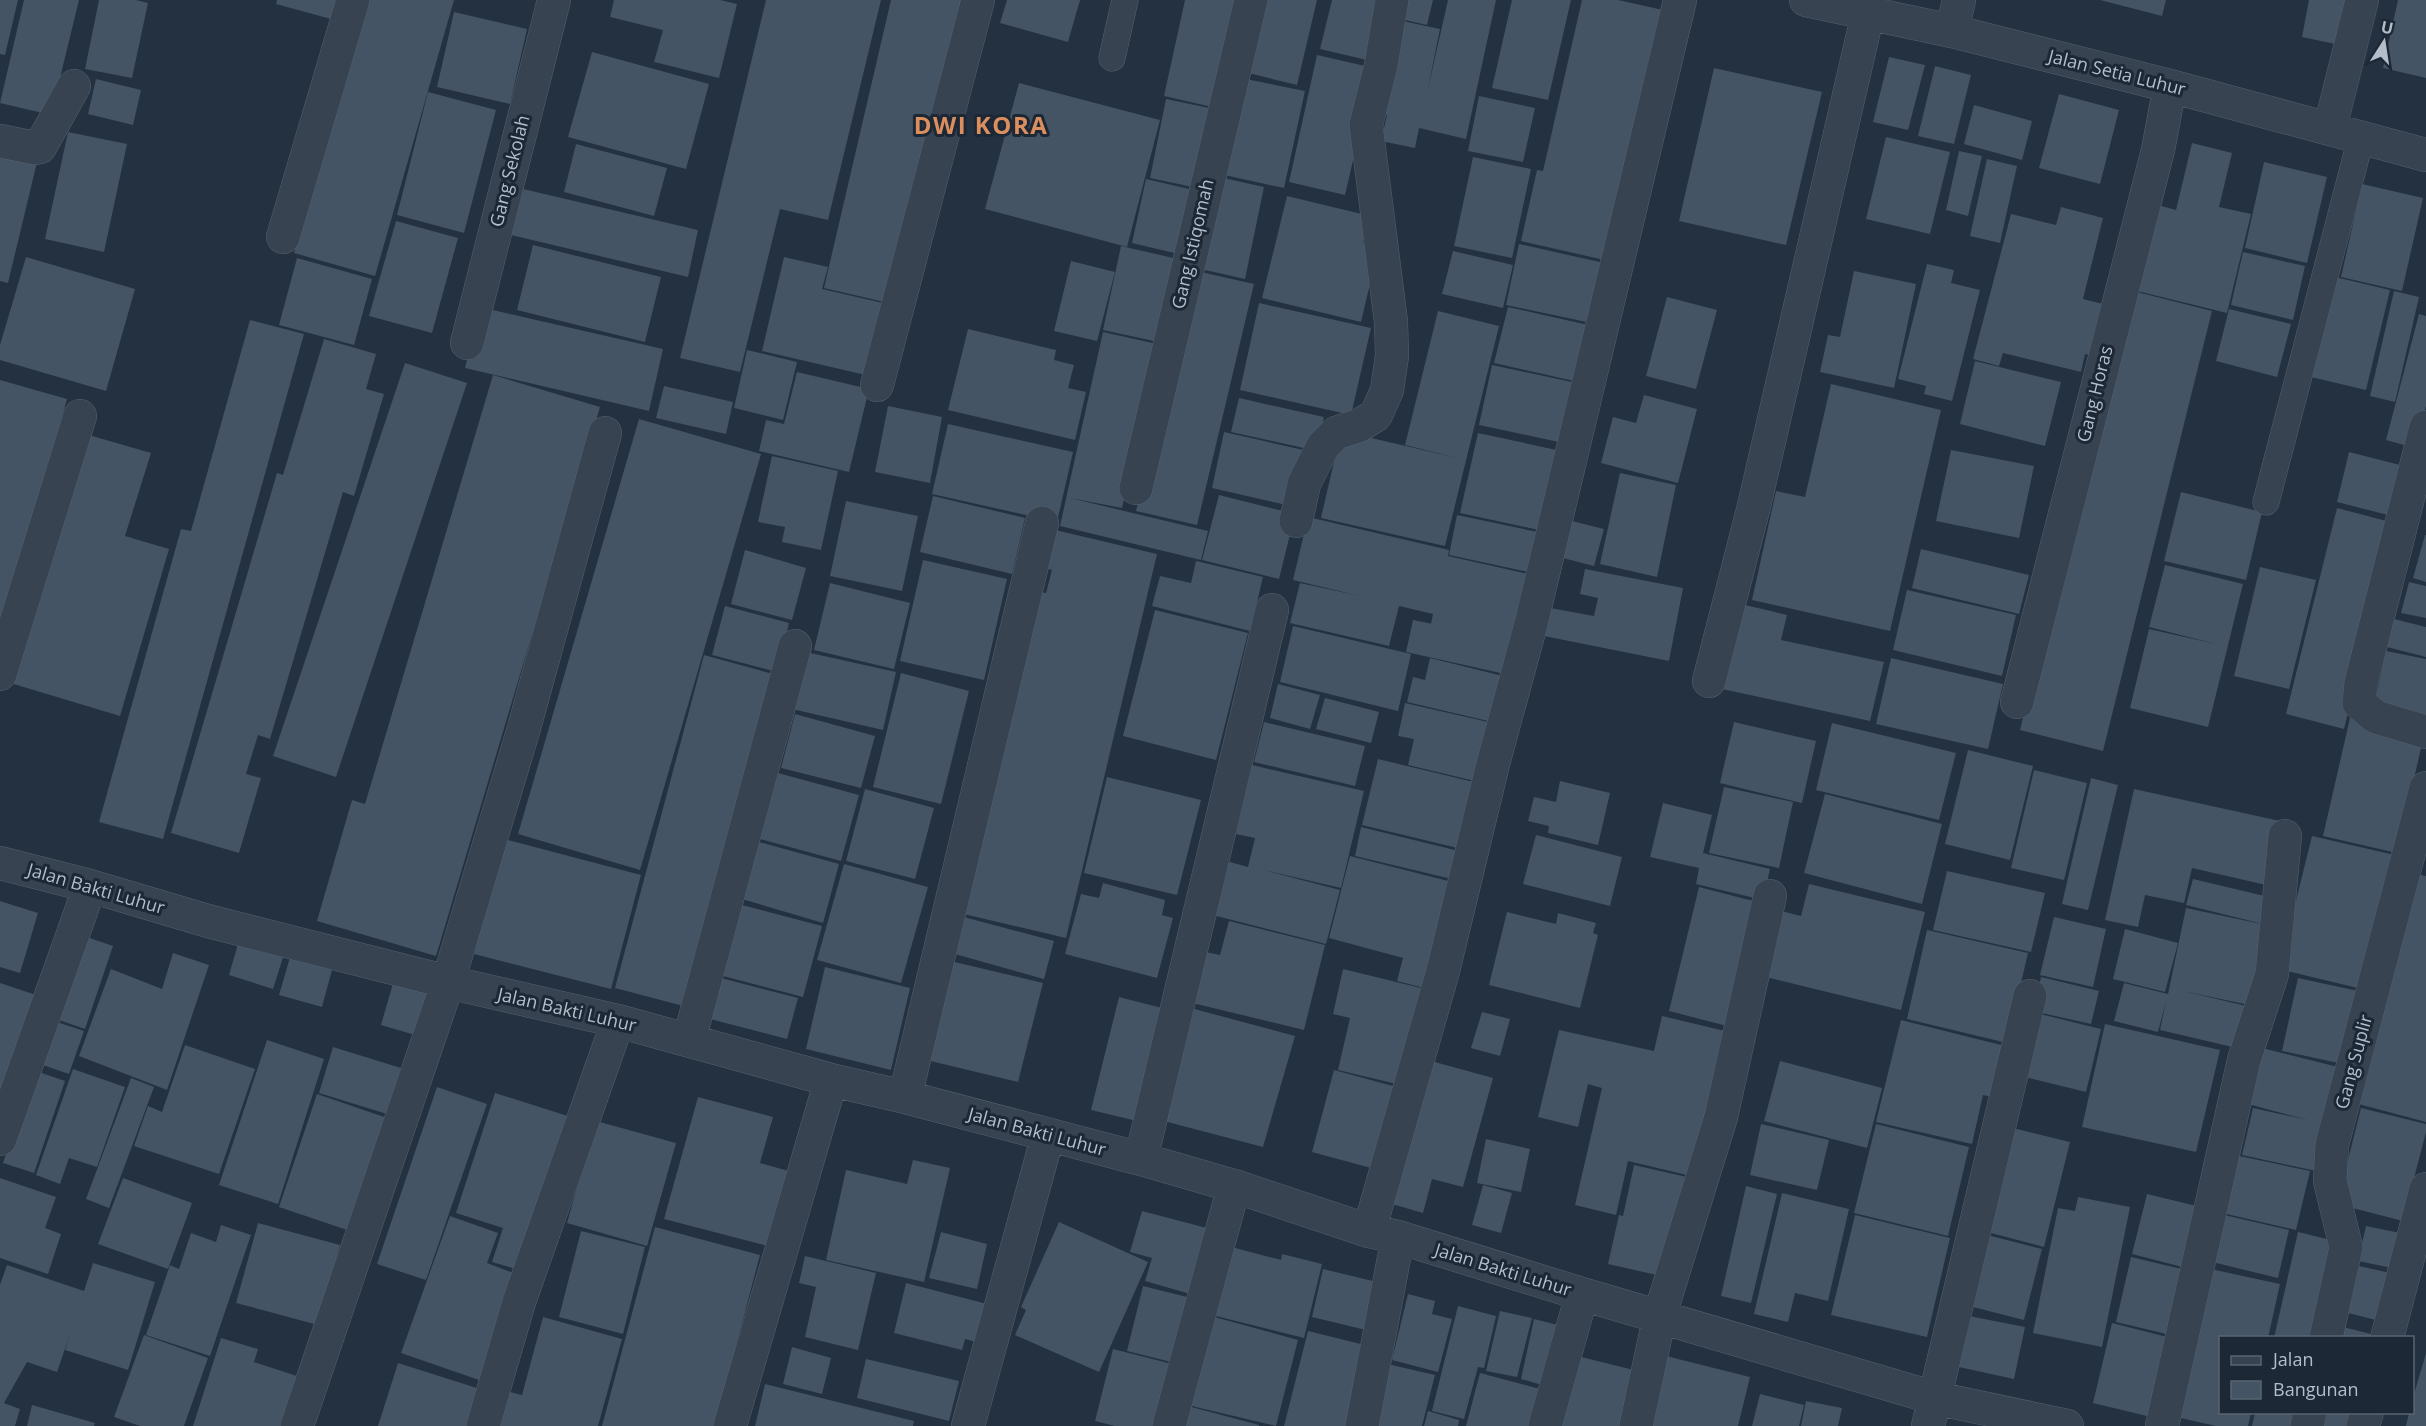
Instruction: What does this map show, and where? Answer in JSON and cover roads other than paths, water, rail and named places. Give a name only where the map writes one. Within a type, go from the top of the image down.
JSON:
[{"type":"street","points":[[283,237],[353,0]]},
{"type":"street","name":"Gang Sekolah","points":[[467,343],[554,0]]},
{"type":"street","points":[[877,385],[978,0]]},
{"type":"street","name":"Gang Istiqomah","points":[[1136,488],[1251,0]]},
{"type":"street","points":[[1296,521],[1304,484],[1323,446],[1336,433],[1360,425],[1376,415],[1388,390],[1392,356],[1391,322],[1366,124],[1381,65],[1392,0]]},
{"type":"street","points":[[1362,1426],[1384,1234],[1443,971],[1493,764],[1531,624],[1680,0]]},
{"type":"street","name":"Jalan Setia Luhur","points":[[1806,0],[1868,13],[1956,16],[2170,86],[2426,155]]},
{"type":"street","points":[[2330,128],[2362,0]]},
{"type":"street","points":[[1709,681],[1754,506],[1868,13]]},
{"type":"street","points":[[0,141],[40,147],[74,86]]},
{"type":"street","name":"Gang Horas","points":[[2017,702],[2158,150],[2170,86]]},
{"type":"street","points":[[0,674],[80,416]]},
{"type":"street","points":[[2426,426],[2361,683],[2360,703],[2376,717],[2426,732]]},
{"type":"street","points":[[297,1426],[448,982],[524,728],[605,433]]},
{"type":"street","points":[[905,1097],[1042,523]]},
{"type":"street","points":[[1141,1159],[1272,610]]},
{"type":"street","points":[[689,1040],[795,646]]},
{"type":"street","name":"Gang Suplir","points":[[2326,1336],[2346,1247],[2330,1181],[2332,1145],[2426,788]]},
{"type":"street","points":[[2162,1426],[2244,1060],[2272,974],[2284,836]]},
{"type":"street","name":"Jalan Bakti Luhur","points":[[0,863],[90,886],[208,921],[689,1040],[831,1080],[905,1097],[1141,1159],[1660,1316],[1932,1412],[2067,1426]]},
{"type":"street","points":[[0,1139],[90,886]]},
{"type":"street","points":[[1636,1426],[1660,1316],[1720,1117],[1770,896]]},
{"type":"street","points":[[1932,1412],[2030,996]]},
{"type":"street","points":[[483,1426],[519,1302],[618,1022]]},
{"type":"street","points":[[730,1426],[831,1080]]},
{"type":"street","points":[[968,1426],[1048,1134]]},
{"type":"street","points":[[1169,1426],[1234,1186]]},
{"type":"street","points":[[2388,1336],[2426,1189]]},
{"type":"street","points":[[1545,1426],[1582,1294]]},
{"type":"lane","points":[[1112,58],[1125,0]]},
{"type":"lane","points":[[2266,502],[2361,138]]},
{"type":"district","name":"DWI KORA","points":[[981,126]]}]
